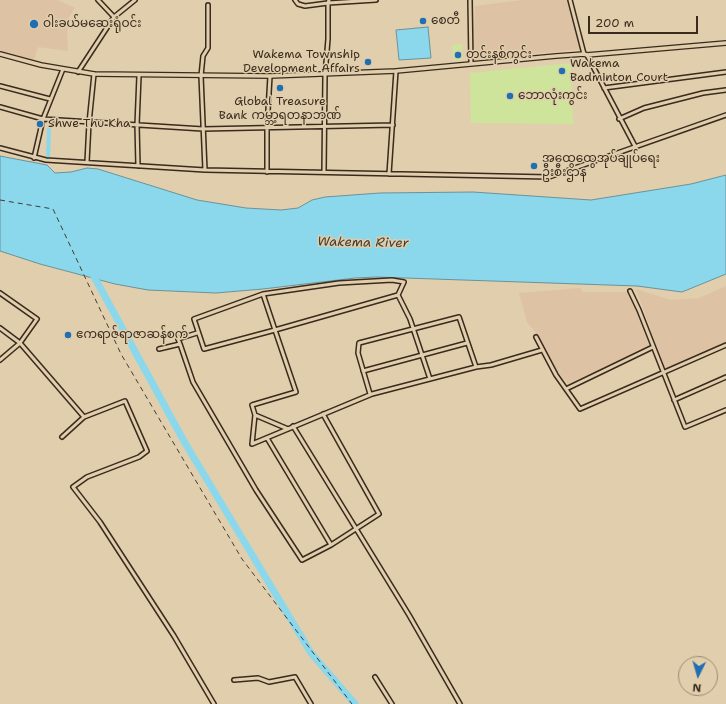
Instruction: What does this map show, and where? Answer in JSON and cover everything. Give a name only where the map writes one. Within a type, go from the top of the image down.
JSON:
[{"type":"street","points":[[98,0],[114,17]]},
{"type":"street","points":[[78,72],[114,17],[135,0]]},
{"type":"street","points":[[295,0],[298,4],[305,6],[329,1],[376,0]]},
{"type":"street","points":[[470,0],[471,63]]},
{"type":"street","points":[[570,0],[585,55],[636,148]]},
{"type":"street","points":[[324,172],[325,75],[329,1]]},
{"type":"street","points":[[205,170],[201,76],[203,56],[208,48],[208,5]]},
{"type":"street","points":[[0,54],[63,69],[94,74],[139,76],[270,76],[396,71],[471,63],[726,43]]},
{"type":"street","points":[[34,158],[43,119],[63,69]]},
{"type":"street","points":[[389,174],[396,71]]},
{"type":"street","points":[[604,88],[726,72]]},
{"type":"street","points":[[87,162],[94,74]]},
{"type":"street","points":[[138,166],[137,125],[139,76]]},
{"type":"street","points":[[267,172],[267,128],[270,76]]},
{"type":"street","points":[[0,86],[50,99]]},
{"type":"street","points":[[619,119],[644,108],[703,93],[726,90]]},
{"type":"street","points":[[0,107],[43,119],[203,129],[393,125]]},
{"type":"street","points":[[0,148],[46,160],[205,170],[549,177],[636,148],[726,115]]},
{"type":"street","points":[[392,280],[404,282],[398,295],[204,349],[197,333],[194,319],[263,294],[339,283],[392,280]]},
{"type":"street","points":[[630,290],[685,427],[726,410]]},
{"type":"street","points":[[0,293],[37,319],[20,343],[0,360]]},
{"type":"street","points":[[263,294],[296,392],[252,405],[255,415],[252,444],[370,394],[476,367],[491,366],[542,350]]},
{"type":"street","points":[[398,295],[414,329],[430,379]]},
{"type":"street","points":[[370,394],[358,353],[359,342],[459,318],[476,367]]},
{"type":"street","points":[[0,328],[20,343],[84,417]]},
{"type":"street","points":[[197,333],[178,338],[193,382],[256,490],[302,560],[379,514],[323,414]]},
{"type":"street","points":[[536,337],[542,350],[580,409],[726,345]]},
{"type":"street","points":[[363,371],[467,343]]},
{"type":"street","points":[[159,349],[180,344]]},
{"type":"street","points":[[566,389],[653,347]]},
{"type":"street","points":[[674,400],[726,377]]},
{"type":"street","points":[[62,437],[84,417],[125,401],[147,451],[140,457],[87,476],[73,487],[100,522],[174,636],[214,704]]},
{"type":"street","points":[[255,415],[288,429]]},
{"type":"street","points":[[293,426],[409,615],[460,704]]},
{"type":"street","points":[[267,438],[331,544]]},
{"type":"street","points":[[234,680],[258,678],[269,682],[295,677],[311,704]]},
{"type":"street","points":[[375,677],[392,704]]},
{"type":"shaded area","name":"ဝါးခယ်မဆေးရုံဝင်း","points":[[0,0],[58,0],[75,8],[69,17],[67,32],[68,51],[38,47],[34,60],[0,51]]},
{"type":"shaded area","points":[[523,0],[568,0],[573,13],[580,49],[474,60],[475,6]]},
{"type":"shaded area","points":[[726,286],[726,342],[665,369],[636,289],[671,300],[699,298]]},
{"type":"shaded area","points":[[580,288],[583,292],[629,292],[649,346],[568,384],[558,372],[538,335],[527,322],[519,293]]},
{"type":"green space","points":[[462,44],[463,60],[453,61],[452,45]]},
{"type":"green space","points":[[571,63],[573,124],[471,123],[470,73]]},
{"type":"water","points":[[428,27],[431,58],[399,60],[396,30]]},
{"type":"water","name":"Wakema River","points":[[0,156],[47,165],[55,173],[71,172],[87,168],[98,169],[197,200],[246,208],[281,210],[298,208],[312,200],[325,197],[380,193],[473,192],[591,200],[691,184],[726,175],[726,274],[682,292],[637,286],[376,277],[216,293],[148,290],[115,284],[40,264],[0,251]]},
{"type":"waterway","points":[[48,159],[49,129]]},
{"type":"waterway","points":[[91,271],[185,443],[311,653],[355,704]]},
{"type":"ferry route","points":[[0,200],[53,209],[121,354],[242,559],[352,704]]},
{"type":"place","name":"စေတီ","points":[[423,21]]},
{"type":"place","name":"ဝါးခယ်မဆေးရုံဝင်း","points":[[34,24]]},
{"type":"place","name":"တင်းနစ်ကွင်း","points":[[458,55]]},
{"type":"place","name":"Wakema Township Development Affairs","points":[[368,62]]},
{"type":"place","name":"Wakema Badminton Court","points":[[562,71]]},
{"type":"place","name":"Global Treasure Bank ကမ္ဘာ့ရတနာဘဏ်","points":[[280,88]]},
{"type":"place","name":"ဘောလုံးကွင်း","points":[[510,96]]},
{"type":"place","name":"Shwe Thu Kha","points":[[40,124]]},
{"type":"place","name":"အထွေထွေအုပ်ချုပ်ရေး ဦးစီးဌာန","points":[[534,166]]},
{"type":"place","name":"ဧကရာဇ်ရာဇာဆန်စက်","points":[[68,335]]}]
